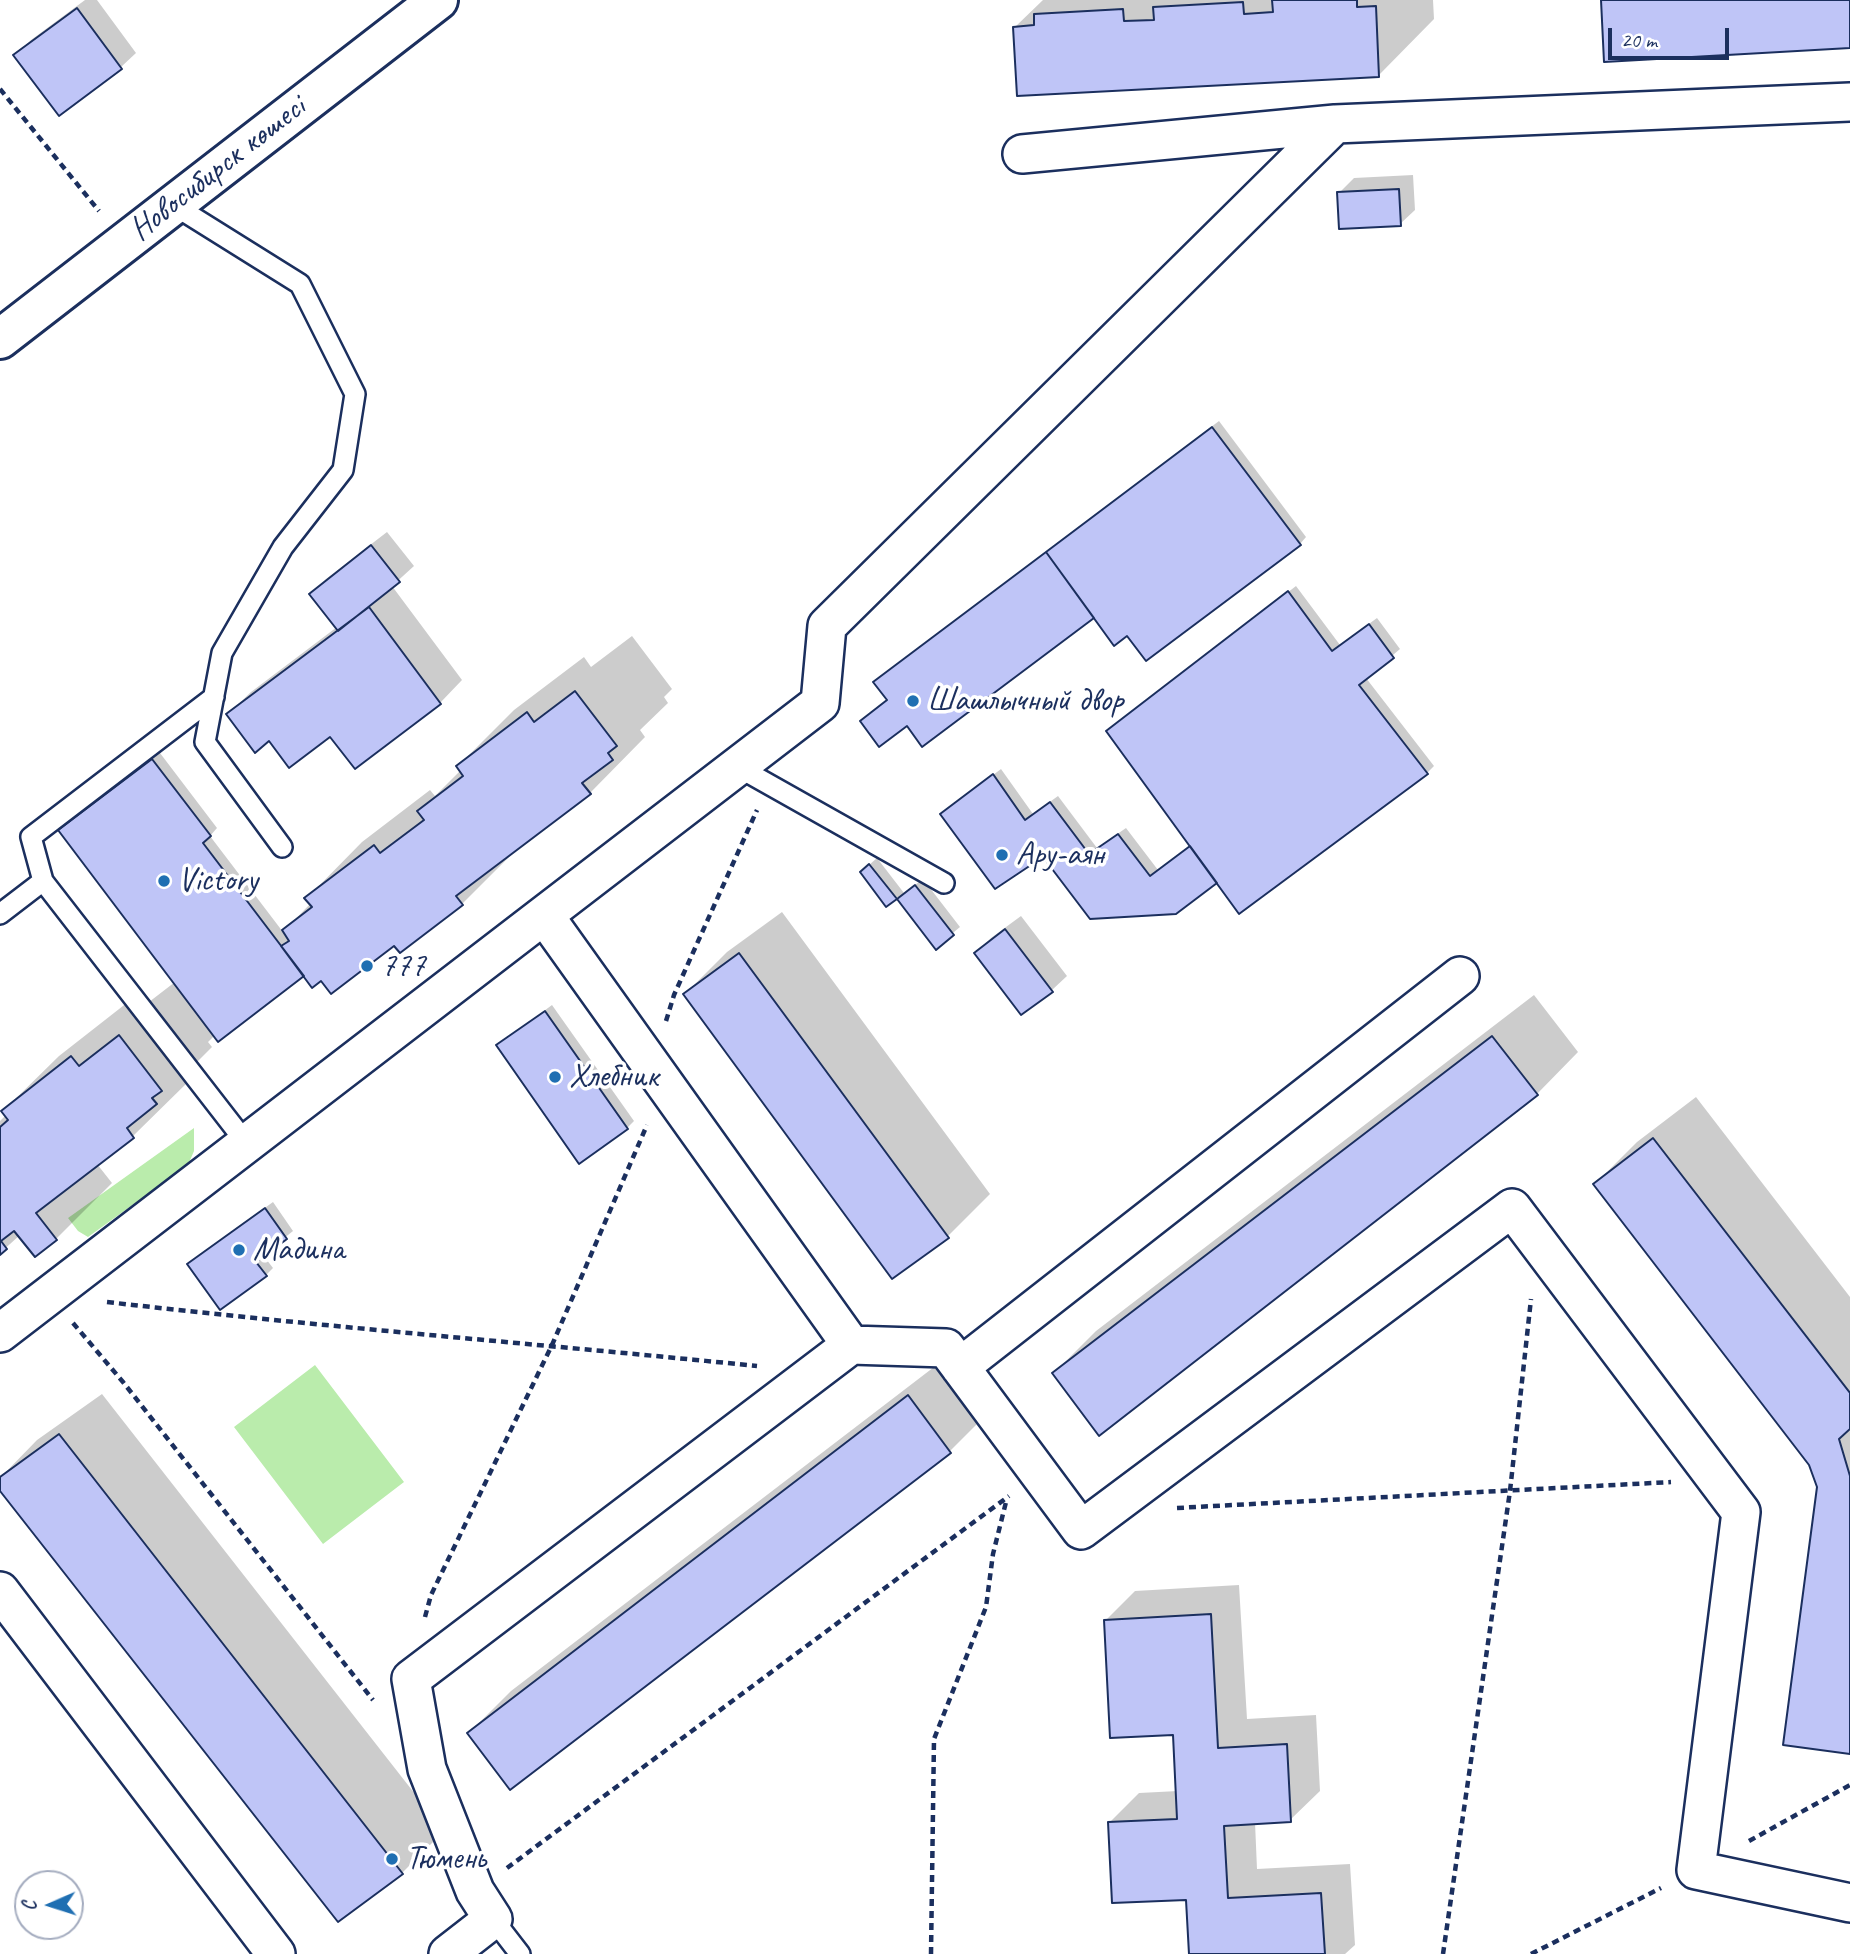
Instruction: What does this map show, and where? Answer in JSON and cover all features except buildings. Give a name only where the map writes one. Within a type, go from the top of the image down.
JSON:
[{"type":"main road","name":"Новосибирск көшесі","points":[[0,339],[438,0]]},
{"type":"street","points":[[1022,154],[1335,124],[1850,102]]},
{"type":"street","points":[[0,1333],[544,915],[753,775],[820,704],[827,626],[1335,124]]},
{"type":"street","points":[[544,915],[851,1345]]},
{"type":"street","points":[[960,1367],[1460,976]]},
{"type":"street","points":[[448,1954],[484,1905],[428,1769],[411,1679],[851,1345],[946,1348],[1082,1530],[1512,1208],[1741,1512],[1696,1870],[1850,1903]]},
{"type":"street","points":[[5,1604],[276,1954]]},
{"type":"lane","points":[[172,204],[300,284],[355,394],[343,470],[276,559],[222,653],[205,742],[282,847]]},
{"type":"lane","points":[[214,696],[31,837],[43,881],[247,1144]]},
{"type":"lane","points":[[753,775],[944,883]]},
{"type":"lane","points":[[0,914],[43,881]]},
{"type":"lane","points":[[484,1905],[520,1954]]},
{"type":"path","points":[[0,89],[124,242]]},
{"type":"path","points":[[425,1619],[430,1595],[551,1345],[651,1115],[652,1067],[674,995],[753,775]]},
{"type":"path","points":[[1443,1954],[1510,1490],[1537,1241]]},
{"type":"path","points":[[51,1295],[283,1322],[769,1367],[822,1368]]},
{"type":"path","points":[[99,1355],[377,1705]]},
{"type":"path","points":[[484,1905],[1039,1473]]},
{"type":"path","points":[[1176,1508],[1717,1480]]},
{"type":"path","points":[[931,1954],[934,1739],[986,1607],[993,1553],[1007,1497]]},
{"type":"path","points":[[1531,1954],[1696,1870],[1850,1785]]},
{"type":"green space","points":[[194,1128],[194,1151],[188,1165],[88,1237],[78,1231],[68,1218]]},
{"type":"green space","points":[[315,1365],[404,1482],[323,1544],[234,1427]]},
{"type":"place","name":"Шашлычный двор","points":[[913,701]]},
{"type":"place","name":"Ару-аян","points":[[1002,855]]},
{"type":"place","name":"Victory","points":[[164,881]]},
{"type":"place","name":"777","points":[[367,966]]},
{"type":"place","name":"Хлебник","points":[[555,1077]]},
{"type":"place","name":"Мадина","points":[[239,1250]]},
{"type":"place","name":"Тюмень","points":[[392,1859]]}]
